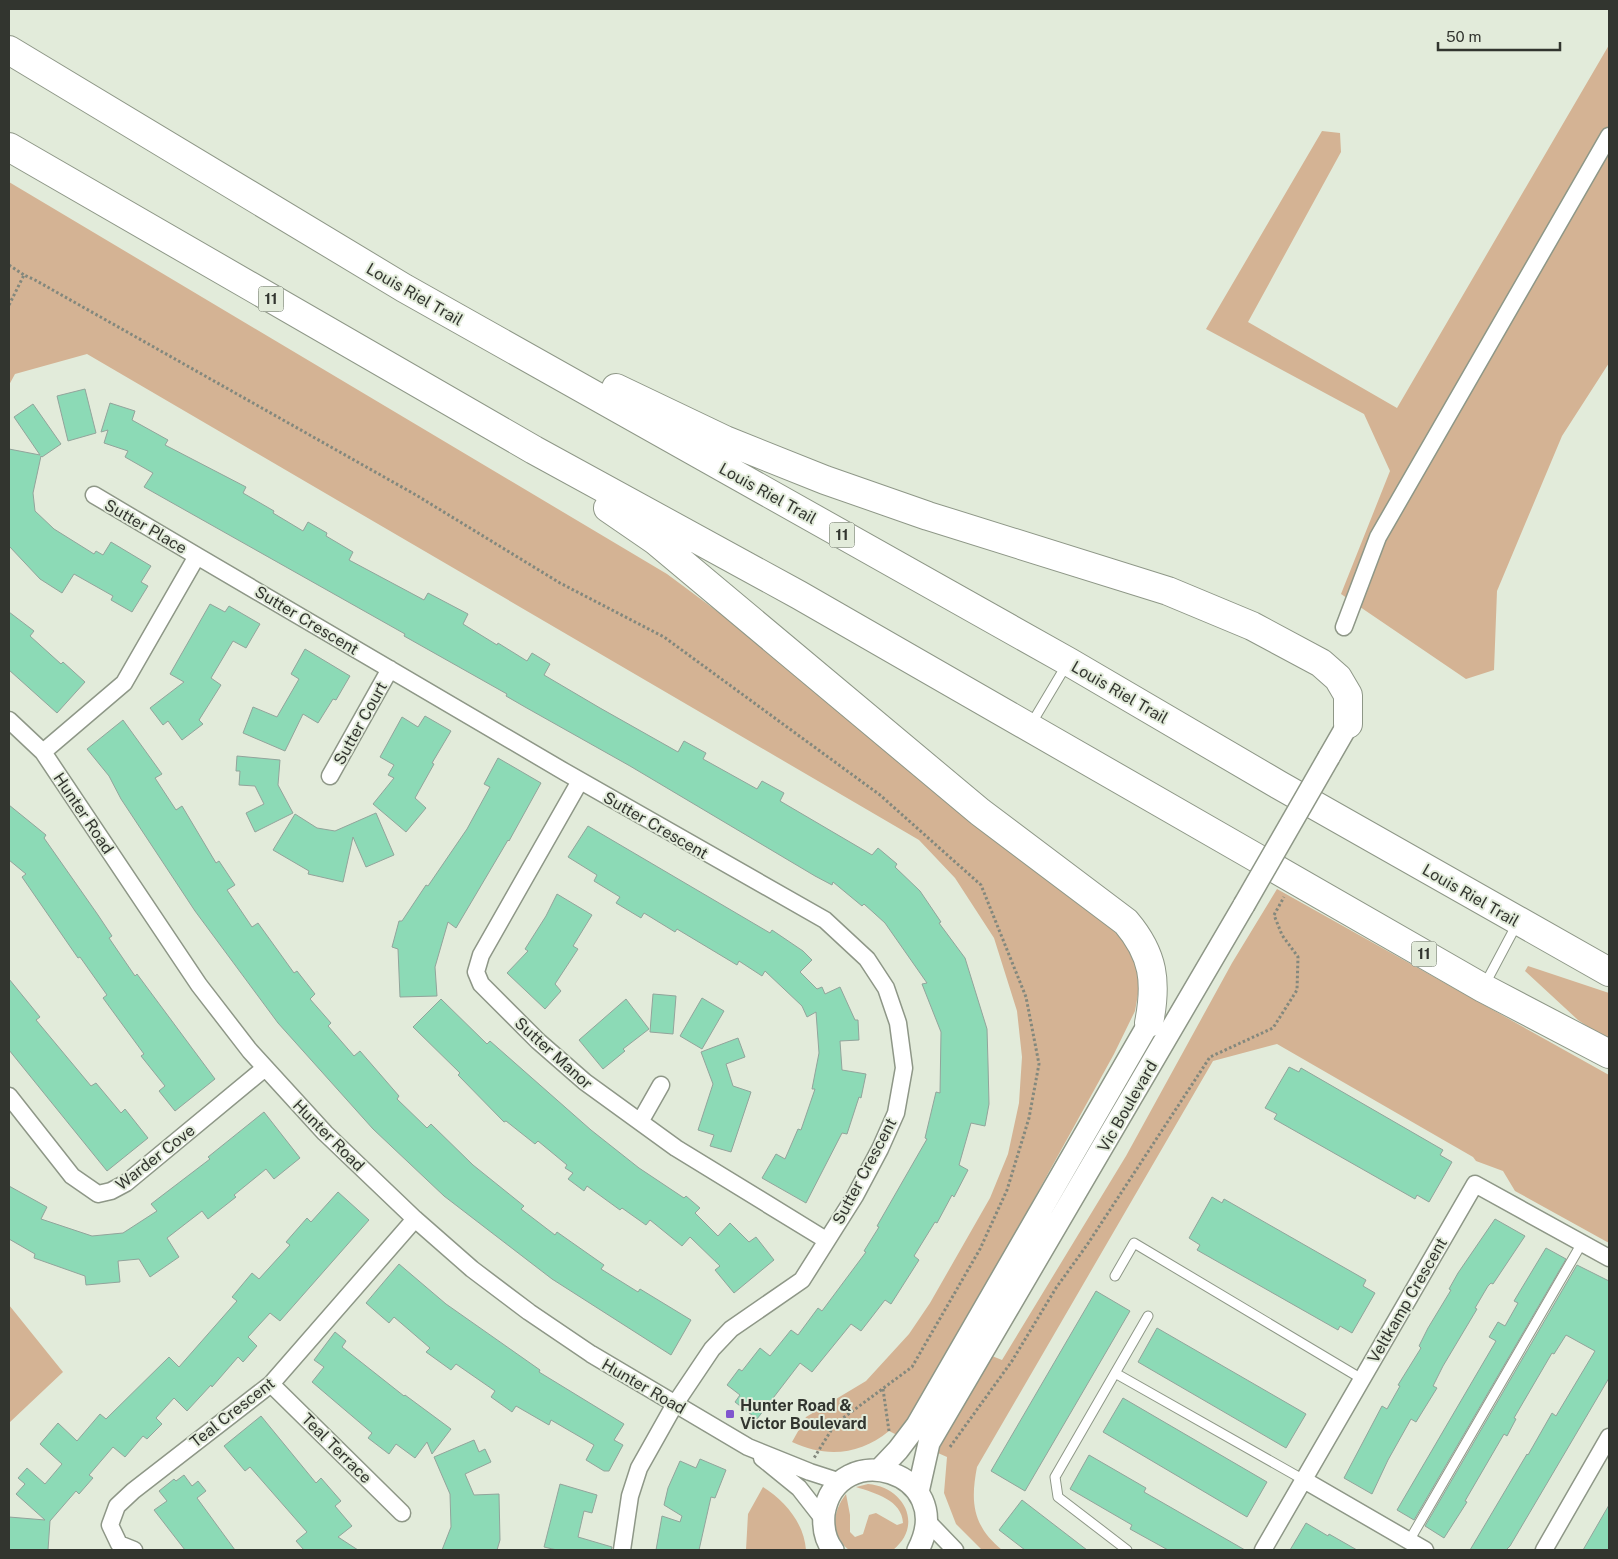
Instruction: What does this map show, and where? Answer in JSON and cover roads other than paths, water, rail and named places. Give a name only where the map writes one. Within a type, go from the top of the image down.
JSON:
[{"type":"highway","name":"Louis Riel Trail","points":[[9,50],[404,288],[1069,662],[1518,922],[1609,972]]},
{"type":"highway","name":"11","points":[[9,147],[534,450],[799,595],[1030,726],[1483,988],[1609,1054]]},
{"type":"highway","points":[[404,288],[725,440],[825,480],[928,516],[1168,591],[1252,626],[1321,663],[1338,678],[1348,695],[1348,724]]},
{"type":"highway","points":[[534,450],[557,474],[656,541],[980,812],[1126,922],[1140,938],[1149,958],[1155,994],[1149,1023]]},
{"type":"street","points":[[1344,627],[1378,537],[1609,136]]},
{"type":"street","name":"Sutter Place","points":[[94,495],[197,556]]},
{"type":"street","points":[[43,752],[124,683],[197,556]]},
{"type":"street","name":"Sutter Crescent","points":[[197,556],[580,781],[825,920],[867,959],[886,988],[898,1023],[904,1068],[896,1113],[855,1196],[802,1280],[731,1329],[712,1349],[675,1404],[639,1468],[630,1496],[622,1550]]},
{"type":"street","name":"Sutter Court","points":[[330,776],[390,669]]},
{"type":"street","name":"Hunter Road","points":[[9,720],[43,752],[199,985],[265,1068],[325,1133],[414,1219],[472,1269],[529,1312],[591,1354],[748,1447],[799,1488],[824,1520]]},
{"type":"street","name":"Vic Boulevard","points":[[918,1492],[929,1443],[1348,724]]},
{"type":"street","name":"Sutter Manor","points":[[580,781],[481,954],[476,972],[481,984],[538,1041],[585,1082],[676,1148],[826,1240]]},
{"type":"street","name":"Vic Boulevard","points":[[880,1469],[898,1450],[917,1425],[1149,1023]]},
{"type":"street","name":"Warder Cove","points":[[9,1096],[72,1176],[98,1194],[112,1191],[126,1183],[265,1068]]},
{"type":"street","points":[[640,1122],[661,1085]]},
{"type":"street","name":"Veltkamp Crescent","points":[[1263,1550],[1475,1184],[1609,1258]]},
{"type":"street","name":"Teal Crescent","points":[[134,1550],[119,1544],[110,1525],[117,1506],[148,1478],[271,1384],[414,1219]]},
{"type":"street","name":"Teal Terrace","points":[[271,1384],[402,1513]]},
{"type":"street","points":[[1544,1550],[1609,1437]]},
{"type":"street","name":"Hunter Road","points":[[748,1447],[810,1472],[841,1482]]},
{"type":"street","points":[[833,1550],[825,1534],[824,1520],[826,1506],[832,1493],[841,1482],[853,1474],[866,1470],[880,1469],[895,1473],[908,1481],[918,1492],[925,1506],[927,1521],[924,1536],[918,1550]]},
{"type":"street","points":[[1304,1480],[1425,1550]]},
{"type":"street","points":[[927,1521],[955,1550]]},
{"type":"lane","points":[[1030,726],[1069,662]]},
{"type":"lane","points":[[1483,988],[1518,922]]},
{"type":"lane","points":[[1115,1276],[1134,1243],[1362,1379]]},
{"type":"lane","points":[[1409,1541],[1582,1243]]},
{"type":"lane","points":[[1127,1550],[1058,1497],[1055,1477],[1148,1316]]},
{"type":"lane","points":[[1116,1373],[1304,1480]]},
{"type":"place","name":"Hunter Road & Victor Boulevard","points":[[730,1414]]}]
